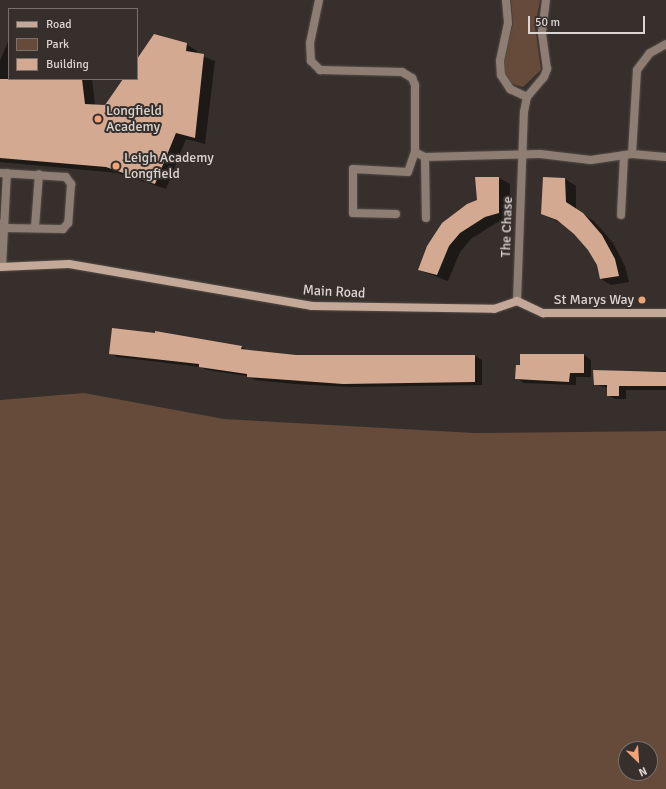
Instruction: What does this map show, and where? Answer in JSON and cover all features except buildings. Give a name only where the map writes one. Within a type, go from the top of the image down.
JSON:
[{"type":"main road","name":"Main Road","points":[[1,267],[69,264],[312,306],[494,309],[517,301]]},
{"type":"main road","points":[[517,301],[543,313],[666,313]]},
{"type":"street","points":[[319,0],[310,43],[311,61],[320,70],[402,72],[412,78],[415,85],[415,152],[408,172],[353,169],[353,213],[396,214]]},
{"type":"street","points":[[506,0],[508,23],[500,61],[500,75],[510,89],[527,97],[544,77],[547,69],[542,32],[546,0]]},
{"type":"street","points":[[621,215],[637,70],[650,53],[666,44]]},
{"type":"street","name":"The Chase","points":[[517,301],[523,154],[527,97]]},
{"type":"street","points":[[415,152],[425,157],[523,154],[591,160],[628,154],[666,157]]},
{"type":"street","points":[[425,157],[426,218]]},
{"type":"street","points":[[1,267],[3,173],[38,174],[66,177],[71,184],[67,226],[63,229],[2,226]]},
{"type":"street","points":[[35,228],[38,174]]},
{"type":"green space","points":[[511,0],[540,0],[535,27],[541,70],[523,87],[512,84],[505,73],[504,56],[513,24]]},
{"type":"green space","points":[[84,393],[224,419],[474,433],[666,431],[666,789],[0,789],[0,400]]},
{"type":"place","name":"Longfield Academy","points":[[98,119]]},
{"type":"place","name":"Leigh Academy Longfield","points":[[116,166]]},
{"type":"place","name":"St Marys Way","points":[[642,300]]}]
